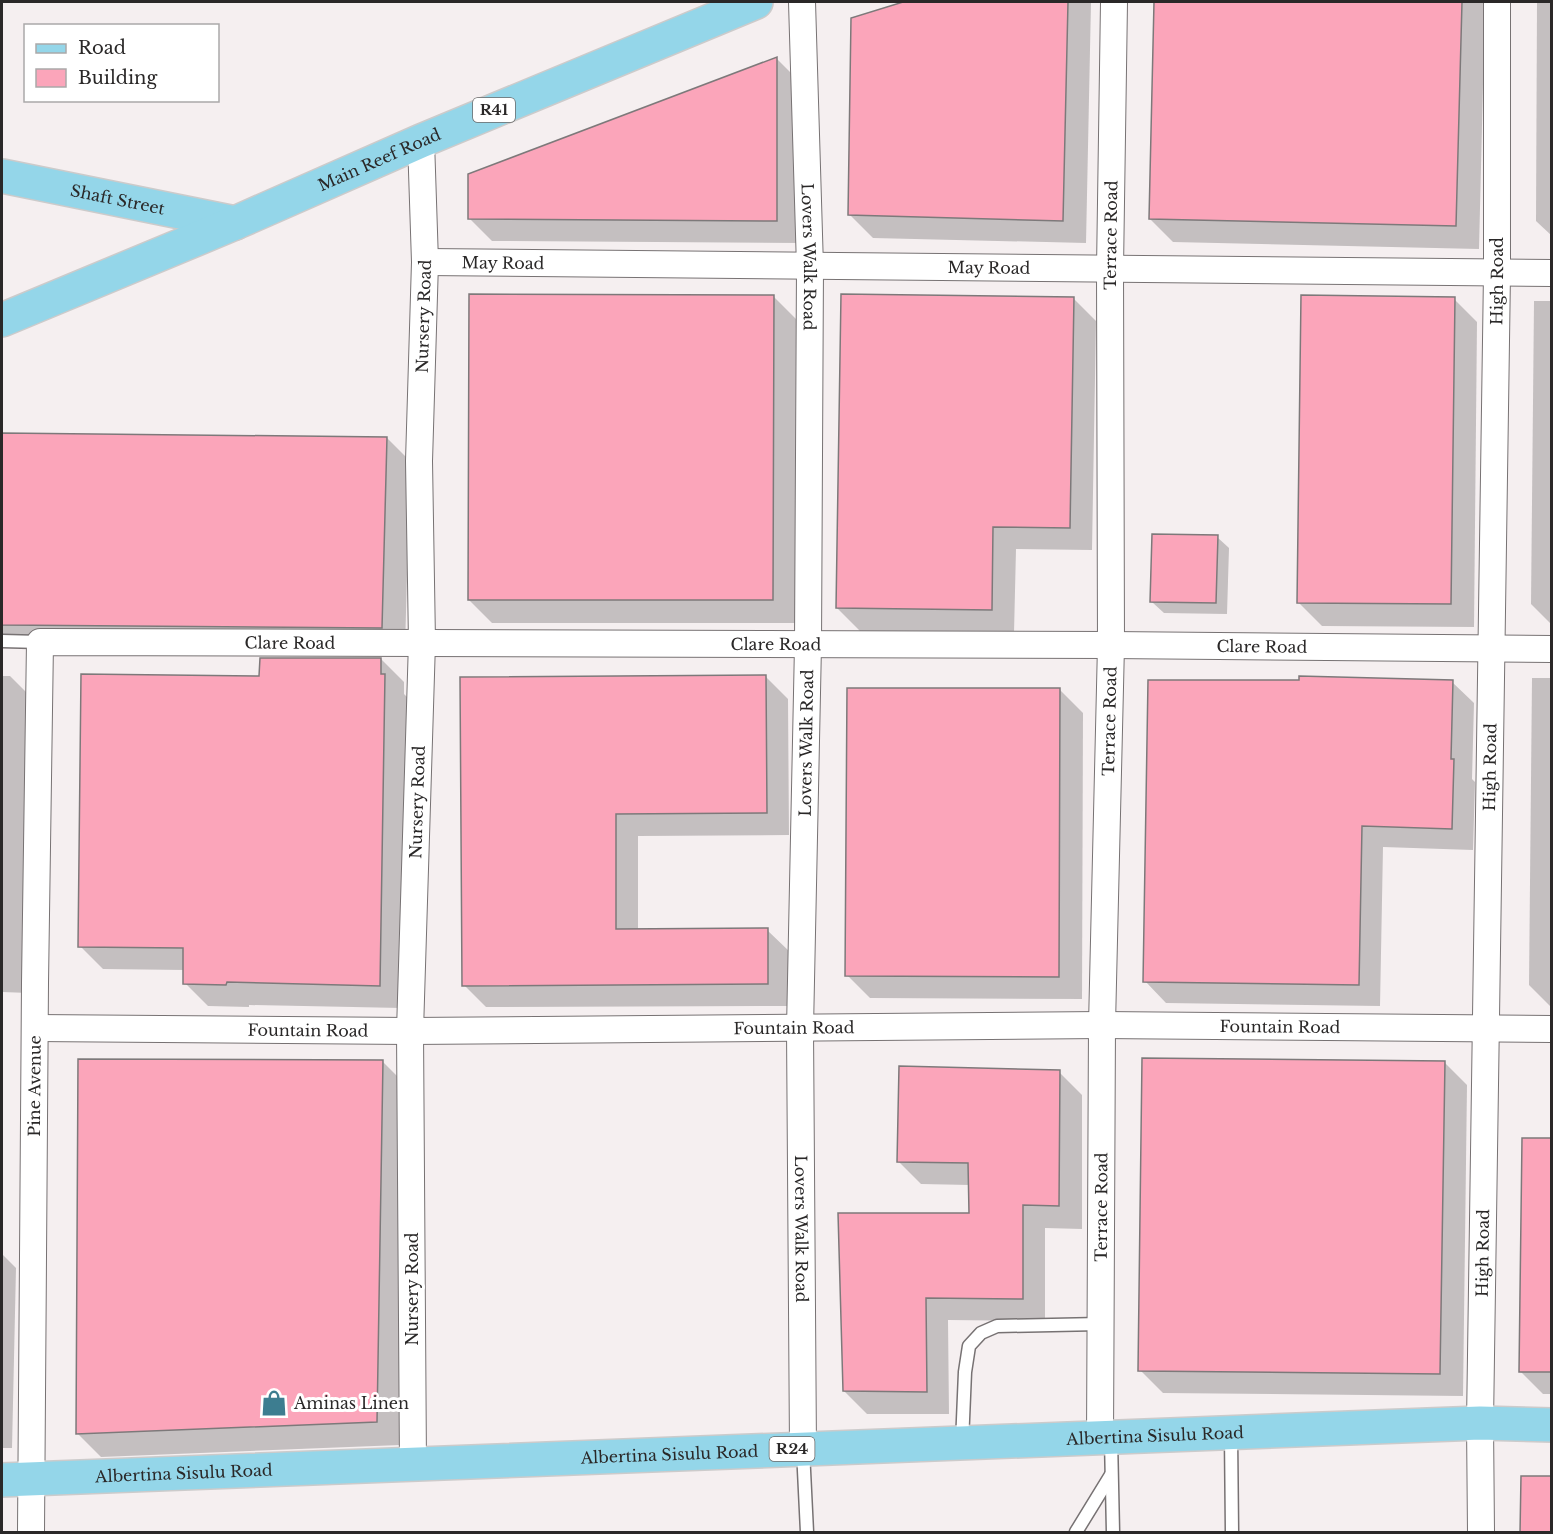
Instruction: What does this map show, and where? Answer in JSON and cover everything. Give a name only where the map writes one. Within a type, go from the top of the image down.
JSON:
[{"type":"main road","name":"Main Reef Road","points":[[4,310],[235,223],[422,141],[756,2]]},
{"type":"main road","name":"Shaft Street","points":[[2,176],[235,223]]},
{"type":"main road","name":"Albertina Sisulu Road","points":[[17,1480],[1480,1423],[1551,1425]]},
{"type":"street","name":"Lovers Walk Road","points":[[802,2],[810,267],[808,645],[800,1029],[803,1449]]},
{"type":"street","name":"Terrace Road","points":[[1106,1438],[1100,1324],[1102,1025],[1111,645],[1110,269],[1114,2]]},
{"type":"street","name":"High Road","points":[[1481,1533],[1480,1423],[1485,1029],[1497,273],[1497,2]]},
{"type":"street","name":"Nursery Road","points":[[413,1465],[410,1030],[422,642],[419,460],[425,262],[422,141]]},
{"type":"street","name":"May Road","points":[[425,262],[1551,273]]},
{"type":"street","name":"Clare Road","points":[[40,642],[1111,645],[1551,649]]},
{"type":"street","name":"Pine Avenue","points":[[31,1533],[17,1480],[35,1028],[40,642]]},
{"type":"street","name":"Fountain Road","points":[[35,1028],[800,1029],[1102,1025],[1551,1029]]},
{"type":"lane","name":"Clare Road","points":[[2,641],[40,642]]},
{"type":"lane","points":[[962,1443],[967,1354],[969,1346],[981,1333],[998,1326],[1100,1324]]},
{"type":"lane","points":[[1232,1433],[1232,1533]]},
{"type":"lane","points":[[1106,1438],[1112,1474],[1113,1533]]},
{"type":"lane","points":[[803,1449],[807,1533]]},
{"type":"lane","points":[[1076,1533],[1112,1474]]},
{"type":"building","points":[[903,2],[1068,2],[1063,221],[848,215],[851,18]]},
{"type":"building","points":[[1154,2],[1462,2],[1456,226],[1149,219]]},
{"type":"building","points":[[777,57],[777,221],[468,219],[468,174]]},
{"type":"building","points":[[469,294],[774,295],[773,600],[468,600]]},
{"type":"building","points":[[841,294],[1074,297],[1070,528],[993,527],[992,610],[836,608]]},
{"type":"building","points":[[1301,295],[1455,297],[1451,604],[1297,603]]},
{"type":"building","points":[[2,433],[387,437],[382,628],[2,625]]},
{"type":"building","points":[[1152,534],[1218,535],[1216,603],[1150,602]]},
{"type":"building","points":[[260,658],[381,658],[381,674],[385,674],[380,986],[227,982],[226,985],[183,984],[183,948],[78,947],[81,674],[259,676]]},
{"type":"building","points":[[766,675],[767,813],[616,814],[616,929],[768,928],[768,984],[462,986],[460,677]]},
{"type":"building","points":[[1299,676],[1453,680],[1452,829],[1362,826],[1359,985],[1143,982],[1148,680],[1299,680]]},
{"type":"building","points":[[847,688],[1060,688],[1059,977],[845,976]]},
{"type":"building","points":[[1142,1058],[1445,1061],[1440,1374],[1138,1371]]},
{"type":"building","points":[[78,1059],[383,1060],[377,1422],[76,1434]]},
{"type":"building","points":[[899,1066],[1060,1070],[1059,1206],[1023,1205],[1023,1299],[926,1298],[927,1392],[843,1391],[838,1213],[969,1213],[968,1163],[897,1162]]},
{"type":"building","points":[[1522,1138],[1551,1138],[1551,1372],[1519,1372]]},
{"type":"building","points":[[1521,1476],[1551,1476],[1551,1533],[1520,1533]]},
{"type":"place","name":"Aminas Linen","points":[[274,1403]]}]
